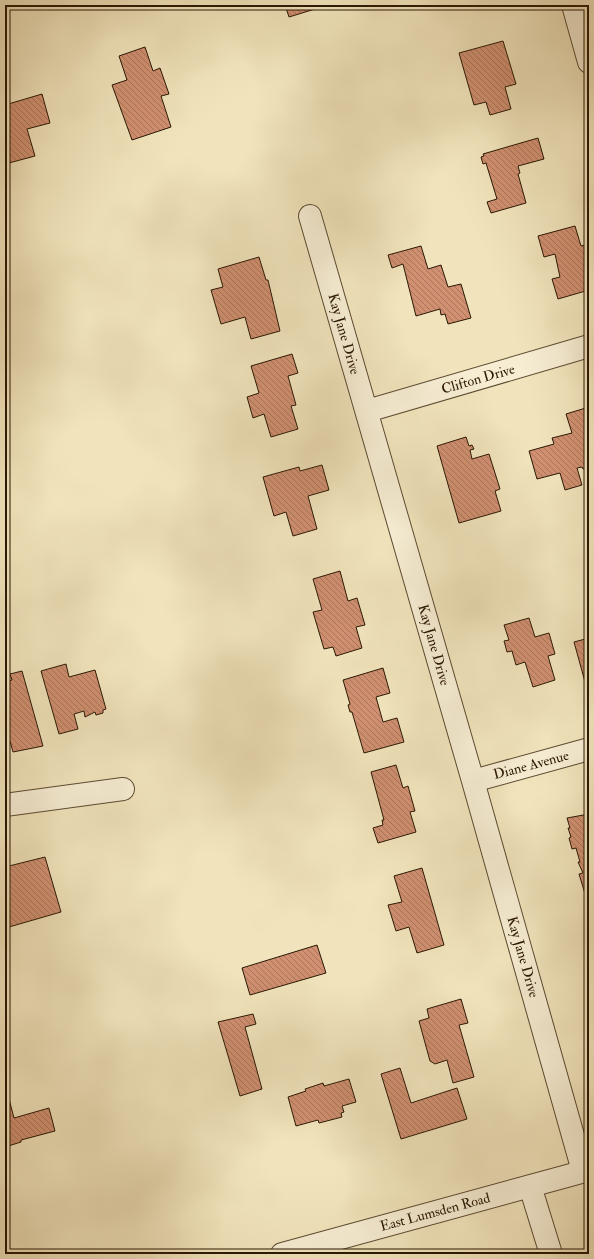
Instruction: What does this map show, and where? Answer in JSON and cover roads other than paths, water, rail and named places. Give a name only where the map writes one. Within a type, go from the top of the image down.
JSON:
[{"type":"street","points":[[573,5],[589,62]]},
{"type":"street","name":"Kay Jane Drive","points":[[310,216],[556,1075],[586,1170]]},
{"type":"street","name":"Clifton Drive","points":[[367,411],[589,346]]},
{"type":"street","name":"Diane Avenue","points":[[473,781],[589,749]]},
{"type":"street","points":[[5,805],[14,802],[123,789]]},
{"type":"street","name":"East Lumsden Road","points":[[282,1254],[586,1170]]},
{"type":"street","points":[[530,1186],[551,1254]]}]
